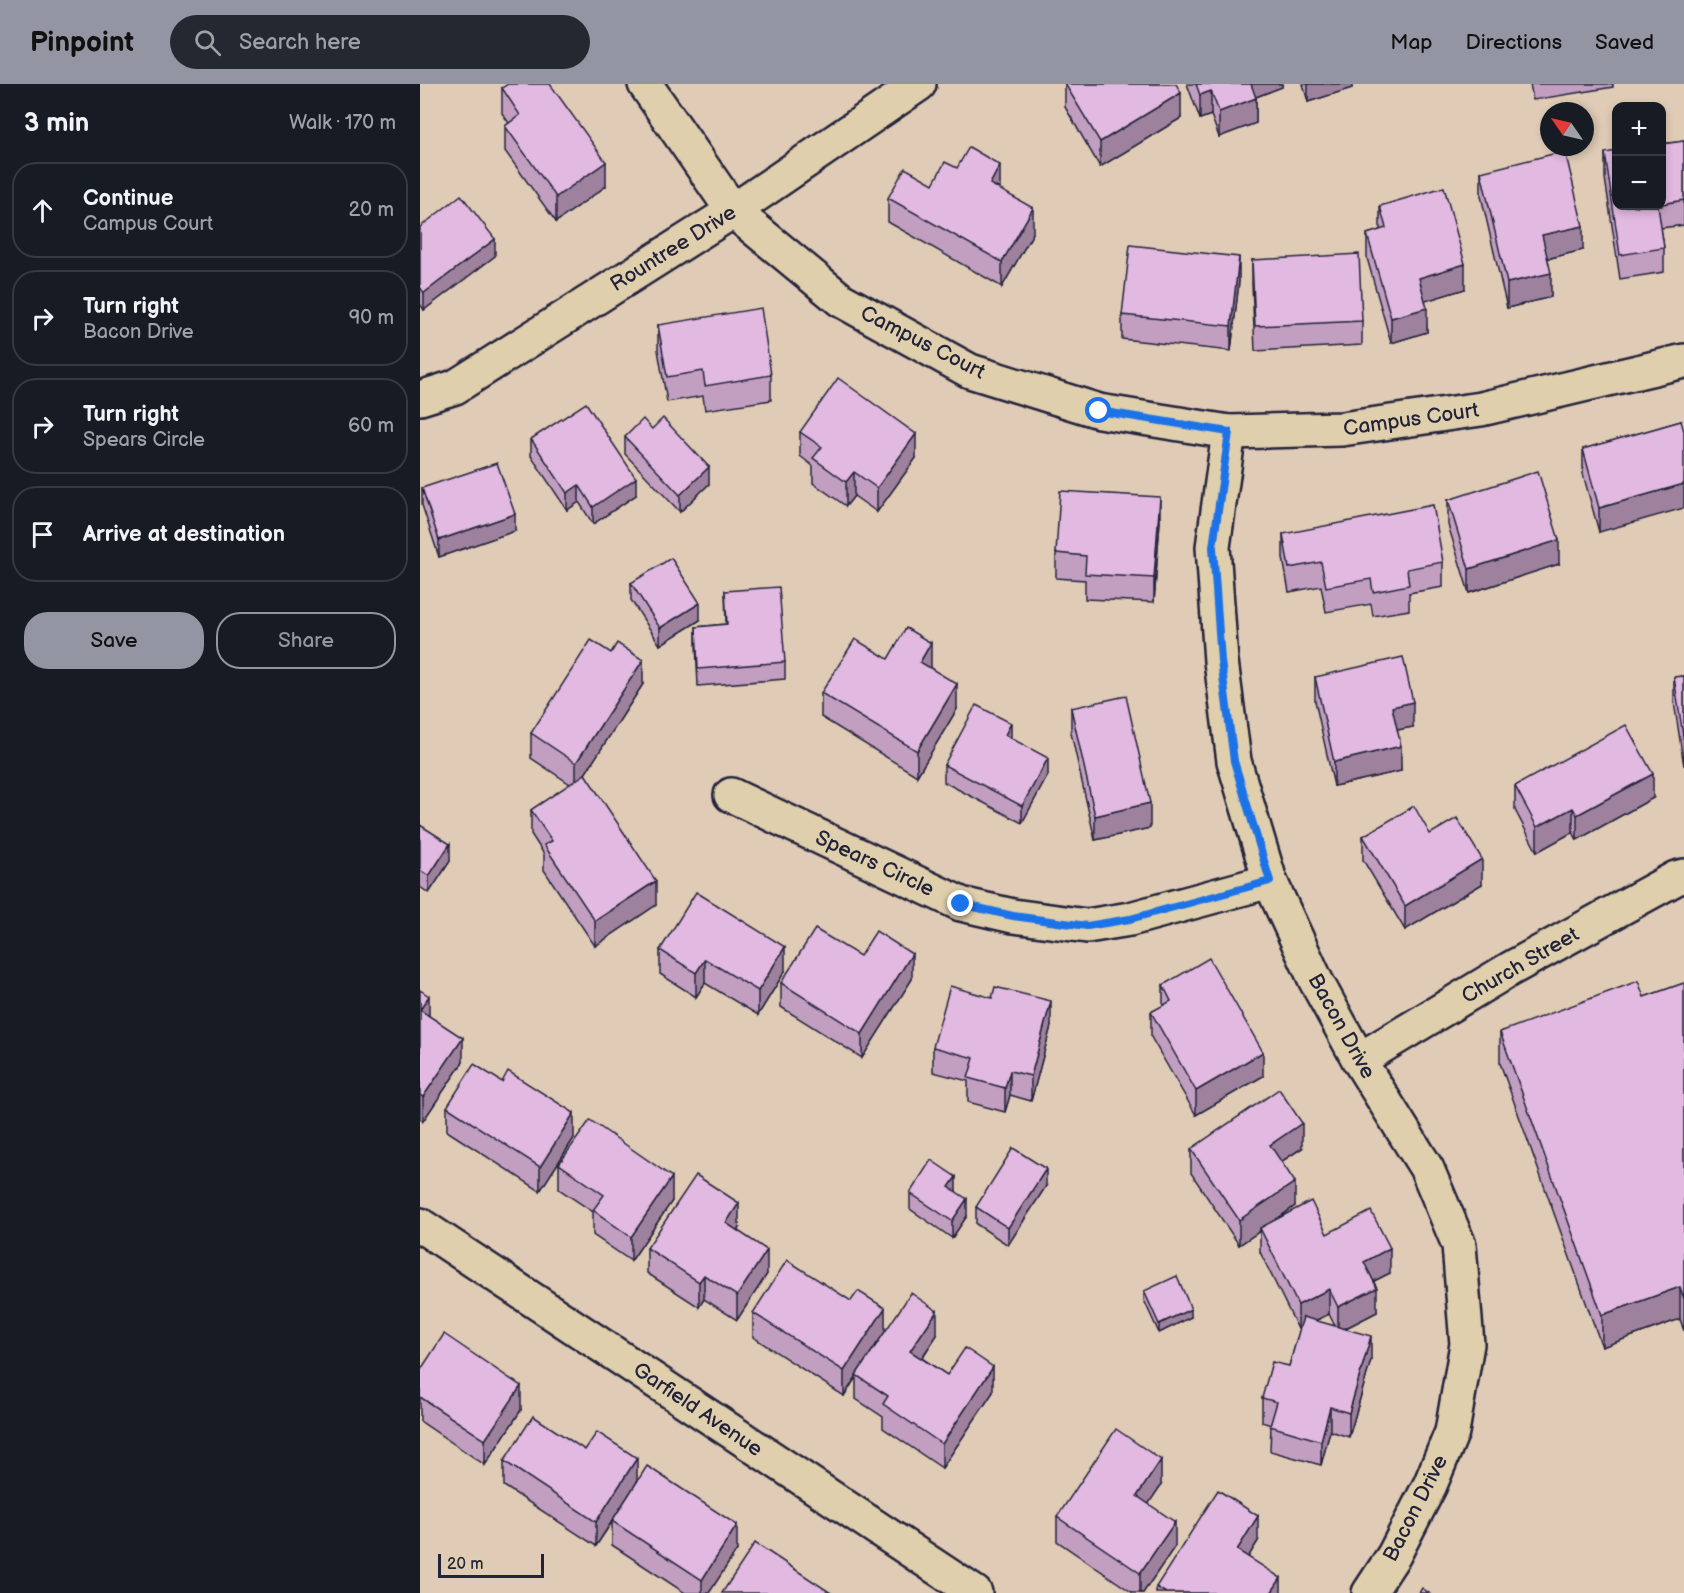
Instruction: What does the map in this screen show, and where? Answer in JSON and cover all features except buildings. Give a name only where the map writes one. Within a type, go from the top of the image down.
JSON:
[{"type":"street","name":"Campus Court","points":[[645,84],[733,211],[842,300],[970,371],[1099,411],[1229,432],[1342,429],[1481,410],[1684,362]]},
{"type":"street","name":"Rountree Drive","points":[[420,398],[455,387],[733,211],[919,84]]},
{"type":"street","name":"Bacon Drive","points":[[1229,432],[1213,547],[1221,661],[1234,761],[1270,881],[1316,981],[1359,1060],[1427,1169],[1459,1245],[1467,1344],[1452,1432],[1430,1485],[1400,1545],[1369,1593]]},
{"type":"street","name":"Spears Circle","points":[[731,795],[961,904],[1013,916],[1087,926],[1130,919],[1270,881]]},
{"type":"street","name":"Church Street","points":[[1359,1060],[1510,969],[1676,878],[1684,876]]},
{"type":"street","name":"Garfield Avenue","points":[[420,1225],[975,1593]]},
{"type":"route","points":[[961,904],[1013,916],[1087,926],[1130,919],[1270,881],[1234,761],[1221,661],[1213,547],[1229,432],[1099,411]]}]
